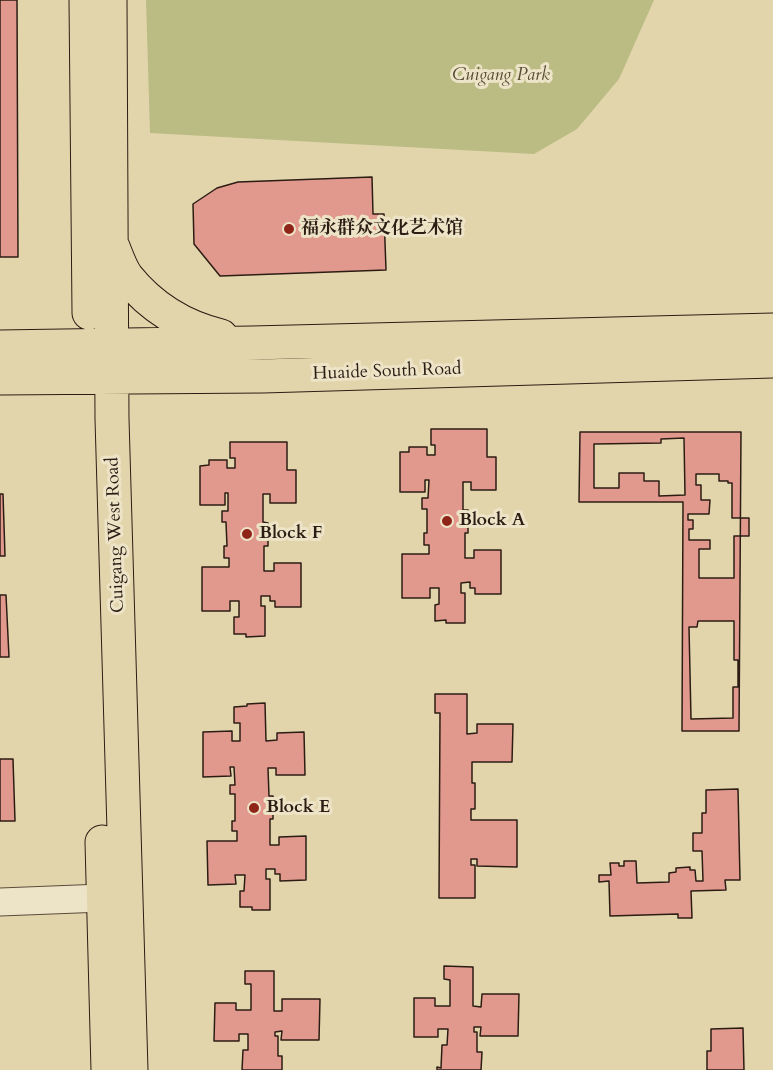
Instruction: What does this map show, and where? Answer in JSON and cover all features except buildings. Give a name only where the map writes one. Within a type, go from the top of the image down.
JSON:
[{"type":"main road","name":"Cuigang West Road","points":[[86,0],[101,345],[103,898],[108,1070]]},
{"type":"main road","name":"Cuigang West Road","points":[[101,345],[111,245],[110,0]]},
{"type":"main road","points":[[111,245],[126,275],[153,305],[191,326],[212,334],[252,343]]},
{"type":"main road","name":"Huaide South Road","points":[[0,346],[252,343],[773,330]]},
{"type":"main road","name":"Huaide South Road","points":[[0,378],[263,376],[773,361]]},
{"type":"main road","name":"Cuigang West Road","points":[[101,377],[131,1070]]},
{"type":"street","points":[[0,902],[103,898]]},
{"type":"green space","name":"Cuigang Park","points":[[146,0],[654,0],[619,79],[577,129],[534,154],[150,133]]},
{"type":"place","name":"福永群众文化艺术馆","points":[[289,229]]},
{"type":"place","name":"Block A","points":[[447,521]]},
{"type":"place","name":"Block F","points":[[247,534]]},
{"type":"place","name":"Block E","points":[[254,808]]}]
